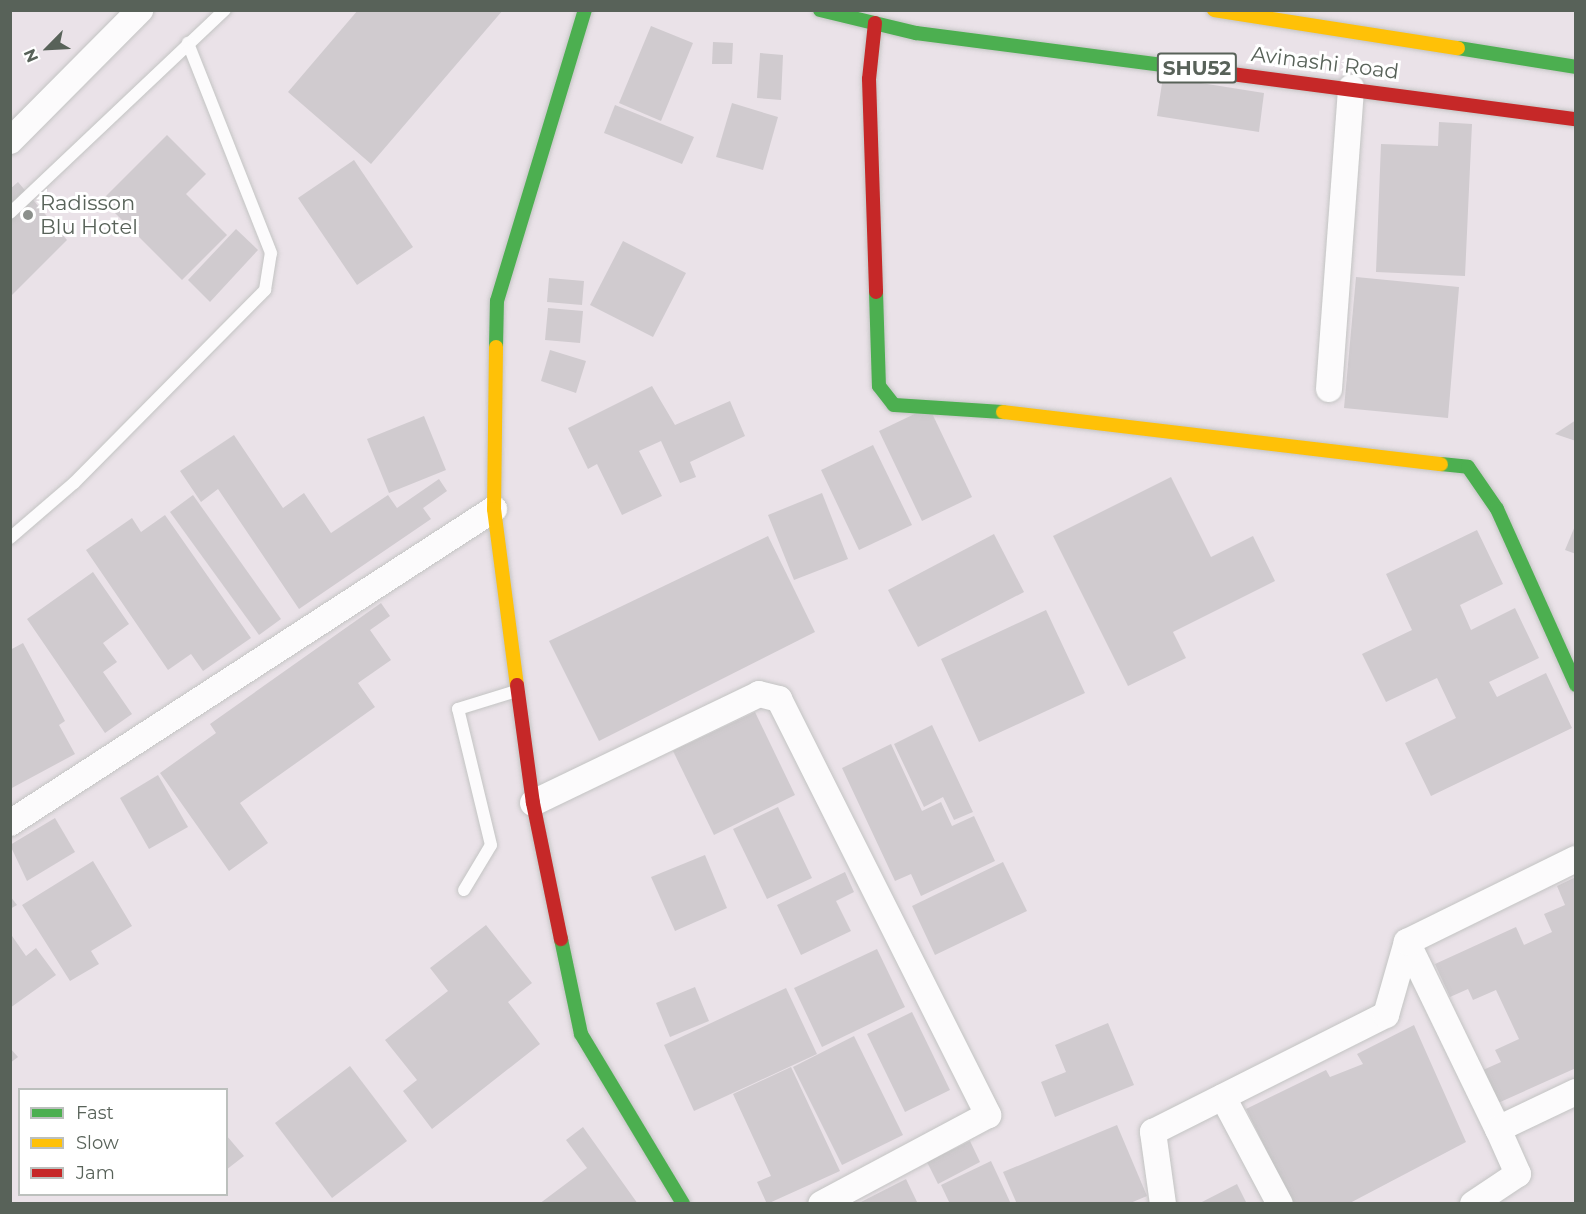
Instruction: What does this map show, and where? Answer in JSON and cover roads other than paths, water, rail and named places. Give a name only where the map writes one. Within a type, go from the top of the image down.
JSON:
[{"type":"street","points":[[10,141],[140,10]]},
{"type":"street","points":[[585,10],[497,301],[494,509],[533,803],[581,1034],[682,1203]]},
{"type":"street","name":"Avinashi Road","points":[[820,10],[875,23],[1575,120]]},
{"type":"street","name":"Avinashi Road","points":[[1214,10],[1575,67]]},
{"type":"street","points":[[875,23],[869,79],[879,386],[894,405],[959,407],[1468,467],[1497,509],[1575,685]]},
{"type":"street","points":[[1329,389],[1351,88]]},
{"type":"street","points":[[10,823],[494,509]]},
{"type":"street","points":[[533,803],[759,694],[779,699],[988,1115],[821,1203]]},
{"type":"street","points":[[1163,1203],[1153,1132],[1386,1014],[1407,942],[1575,859]]},
{"type":"street","points":[[1407,942],[1518,1174],[1473,1203]]},
{"type":"street","points":[[1498,1130],[1575,1092]]},
{"type":"street","points":[[1223,1097],[1280,1203]]},
{"type":"lane","points":[[10,213],[225,10]]},
{"type":"lane","points":[[10,538],[74,483],[265,290],[271,253],[189,43]]},
{"type":"lane","points":[[464,890],[491,845],[458,709],[517,691]]},
{"type":"place","name":"Radisson Blu Hotel","points":[[28,215]]}]
